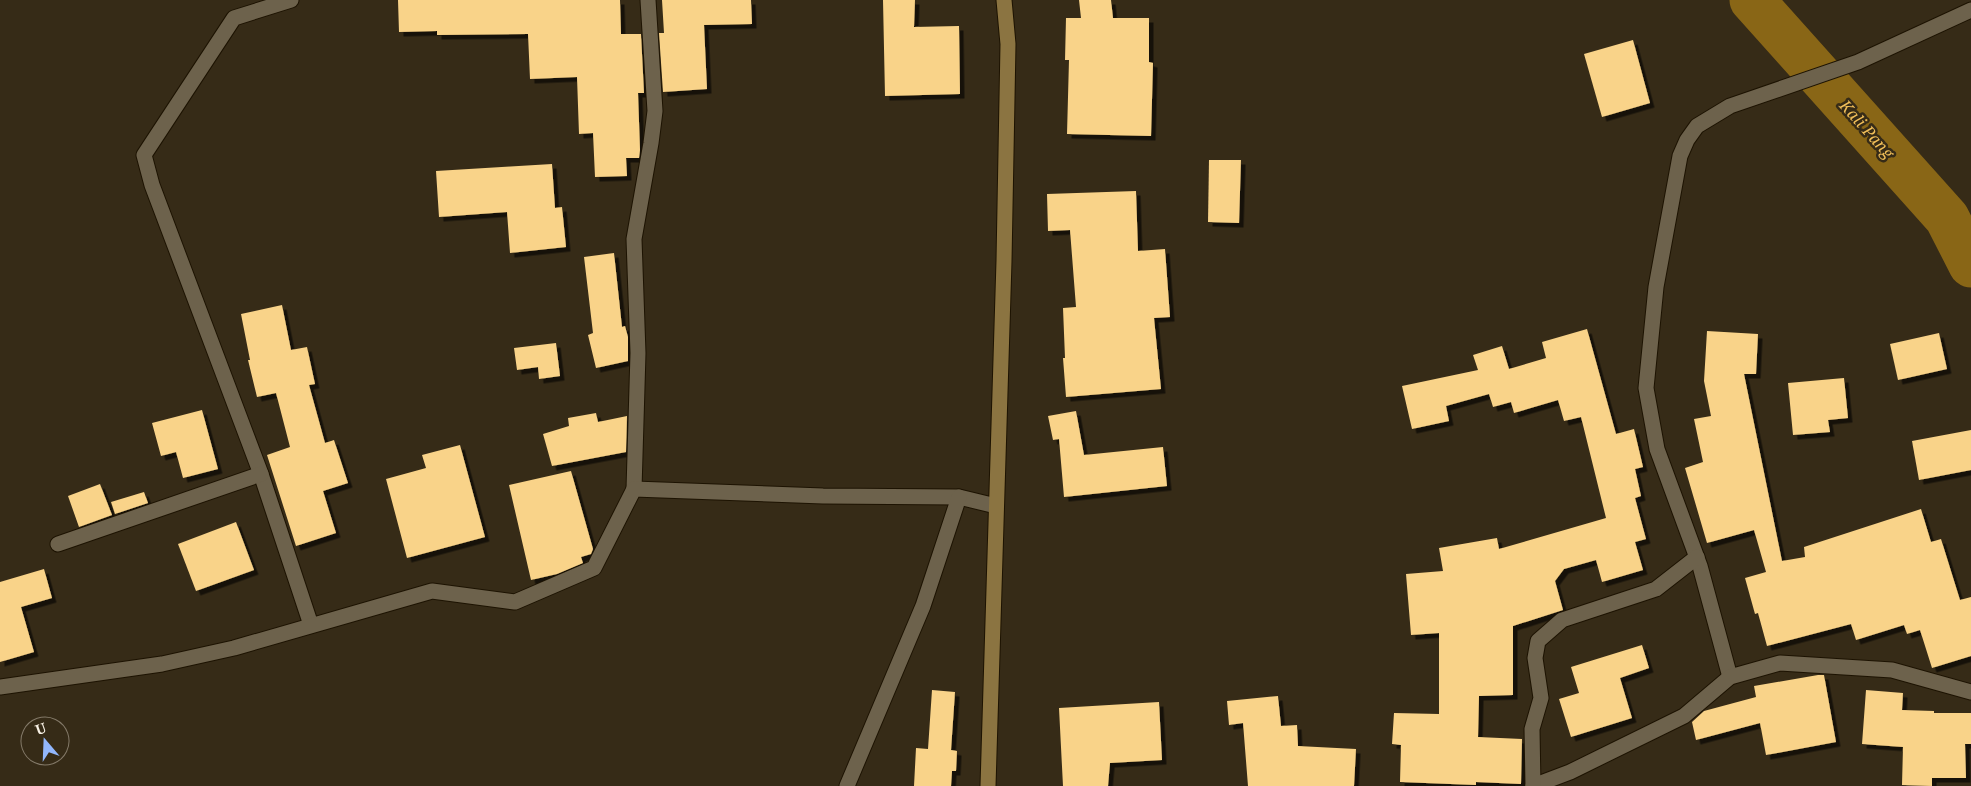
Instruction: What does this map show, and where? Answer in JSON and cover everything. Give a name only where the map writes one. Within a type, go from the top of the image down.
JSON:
[{"type":"street","points":[[291,0],[234,18],[144,155],[152,184],[261,474],[311,625]]},
{"type":"street","points":[[0,687],[162,664],[234,648],[432,591],[515,602],[594,568],[634,489],[638,353],[634,239],[652,143],[655,111],[648,0]]},
{"type":"street","points":[[988,786],[1004,271],[1008,44],[1004,0]]},
{"type":"street","points":[[1730,677],[1697,556],[1657,448],[1646,388],[1656,287],[1680,156],[1687,140],[1697,126],[1730,106],[1858,62],[1971,10]]},
{"type":"street","points":[[58,544],[261,474]]},
{"type":"street","points":[[634,489],[823,496],[959,497],[996,506]]},
{"type":"street","points":[[847,786],[923,606],[959,497]]},
{"type":"street","points":[[1697,556],[1656,589],[1562,620],[1538,641],[1535,658],[1541,698],[1532,729],[1533,786],[1570,772],[1684,716],[1730,677],[1780,663],[1892,670],[1971,692]]},
{"type":"building","points":[[398,0],[620,0],[621,34],[641,34],[644,93],[638,93],[639,158],[626,158],[627,176],[595,177],[593,133],[579,134],[577,77],[530,79],[528,34],[437,35],[437,31],[399,32]]},
{"type":"building","points":[[662,0],[751,0],[752,24],[704,25],[707,89],[663,92],[659,33],[664,33]]},
{"type":"building","points":[[883,0],[915,0],[914,27],[959,26],[960,94],[885,96]]},
{"type":"building","points":[[1079,0],[1111,0],[1113,18],[1149,18],[1149,62],[1153,63],[1151,136],[1067,134],[1069,60],[1065,60],[1066,18],[1081,18]]},
{"type":"building","points":[[1633,40],[1650,103],[1602,117],[1584,54]]},
{"type":"building","points":[[1209,160],[1241,160],[1239,223],[1208,222]]},
{"type":"building","points":[[552,164],[555,208],[562,207],[566,247],[510,253],[507,212],[439,217],[436,171]]},
{"type":"building","points":[[1136,191],[1138,251],[1165,249],[1170,317],[1154,318],[1161,389],[1066,397],[1063,358],[1065,358],[1063,308],[1076,307],[1070,230],[1048,231],[1047,194]]},
{"type":"building","points":[[614,253],[622,327],[625,326],[628,337],[628,361],[596,368],[588,335],[593,333],[584,257]]},
{"type":"building","points":[[282,305],[291,350],[307,347],[315,384],[309,385],[325,443],[334,440],[348,483],[323,491],[336,533],[296,546],[267,455],[290,447],[276,393],[257,397],[248,360],[250,360],[241,314]]},
{"type":"building","points":[[1587,329],[1616,434],[1634,429],[1643,467],[1635,469],[1641,496],[1635,498],[1646,539],[1635,542],[1643,570],[1602,582],[1596,560],[1564,569],[1555,581],[1563,610],[1513,626],[1513,695],[1479,696],[1478,737],[1522,739],[1521,784],[1476,782],[1476,785],[1400,782],[1401,745],[1392,744],[1394,713],[1439,714],[1439,633],[1411,635],[1406,574],[1443,571],[1439,548],[1497,538],[1499,549],[1606,518],[1581,417],[1564,421],[1558,400],[1514,413],[1511,402],[1493,407],[1489,394],[1446,406],[1449,421],[1412,429],[1402,386],[1478,370],[1473,355],[1502,346],[1509,369],[1546,358],[1542,342]]},
{"type":"building","points":[[1707,331],[1758,334],[1756,374],[1744,374],[1782,561],[1805,557],[1804,547],[1921,509],[1931,542],[1941,539],[1960,600],[1971,597],[1971,656],[1932,668],[1920,630],[1907,634],[1904,625],[1856,640],[1851,624],[1767,646],[1758,613],[1755,614],[1745,578],[1766,572],[1754,530],[1707,543],[1685,468],[1703,462],[1694,419],[1711,416],[1704,381]]},
{"type":"building","points":[[1939,333],[1947,369],[1898,380],[1890,344]]},
{"type":"building","points":[[556,343],[560,376],[539,379],[538,367],[517,370],[514,348]]},
{"type":"building","points":[[1844,378],[1848,418],[1828,420],[1830,432],[1793,435],[1788,383]]},
{"type":"building","points":[[202,410],[218,469],[183,478],[176,452],[161,456],[152,423]]},
{"type":"building","points":[[1076,411],[1084,455],[1163,447],[1167,486],[1064,497],[1059,439],[1053,440],[1048,416]]},
{"type":"building","points":[[596,413],[598,422],[627,416],[626,452],[552,466],[543,434],[569,426],[568,418]]},
{"type":"building","points":[[1971,430],[1971,470],[1919,480],[1912,441]]},
{"type":"building","points":[[460,445],[485,537],[407,558],[386,479],[426,468],[422,455]]},
{"type":"building","points":[[571,471],[593,549],[591,554],[581,557],[583,563],[557,574],[531,580],[509,485]]},
{"type":"building","points":[[100,484],[112,515],[79,527],[68,496]]},
{"type":"building","points":[[144,492],[148,503],[115,514],[111,502]]},
{"type":"building","points":[[236,522],[254,570],[196,591],[178,544]]},
{"type":"building","points":[[44,569],[52,598],[21,607],[34,652],[0,662],[0,582]]},
{"type":"building","points":[[1642,645],[1649,668],[1620,678],[1632,718],[1571,737],[1559,699],[1579,693],[1571,667]]},
{"type":"building","points":[[1824,675],[1836,742],[1766,755],[1760,723],[1696,740],[1692,722],[1704,711],[1756,697],[1754,686]]},
{"type":"building","points":[[932,690],[955,692],[951,750],[957,751],[956,771],[952,771],[951,786],[914,786],[916,748],[928,749]]},
{"type":"building","points":[[1866,690],[1903,693],[1902,710],[1934,711],[1934,713],[1971,713],[1971,744],[1965,744],[1966,778],[1932,778],[1932,786],[1902,785],[1903,747],[1862,744]]},
{"type":"building","points":[[1278,696],[1281,726],[1297,725],[1298,746],[1356,749],[1354,786],[1248,786],[1243,723],[1229,725],[1227,701]]},
{"type":"building","points":[[1159,702],[1162,760],[1110,763],[1108,786],[1063,786],[1059,708]]},
{"type":"waterway","name":"Kali Pang","points":[[1752,0],[1947,218],[1971,265]]}]
